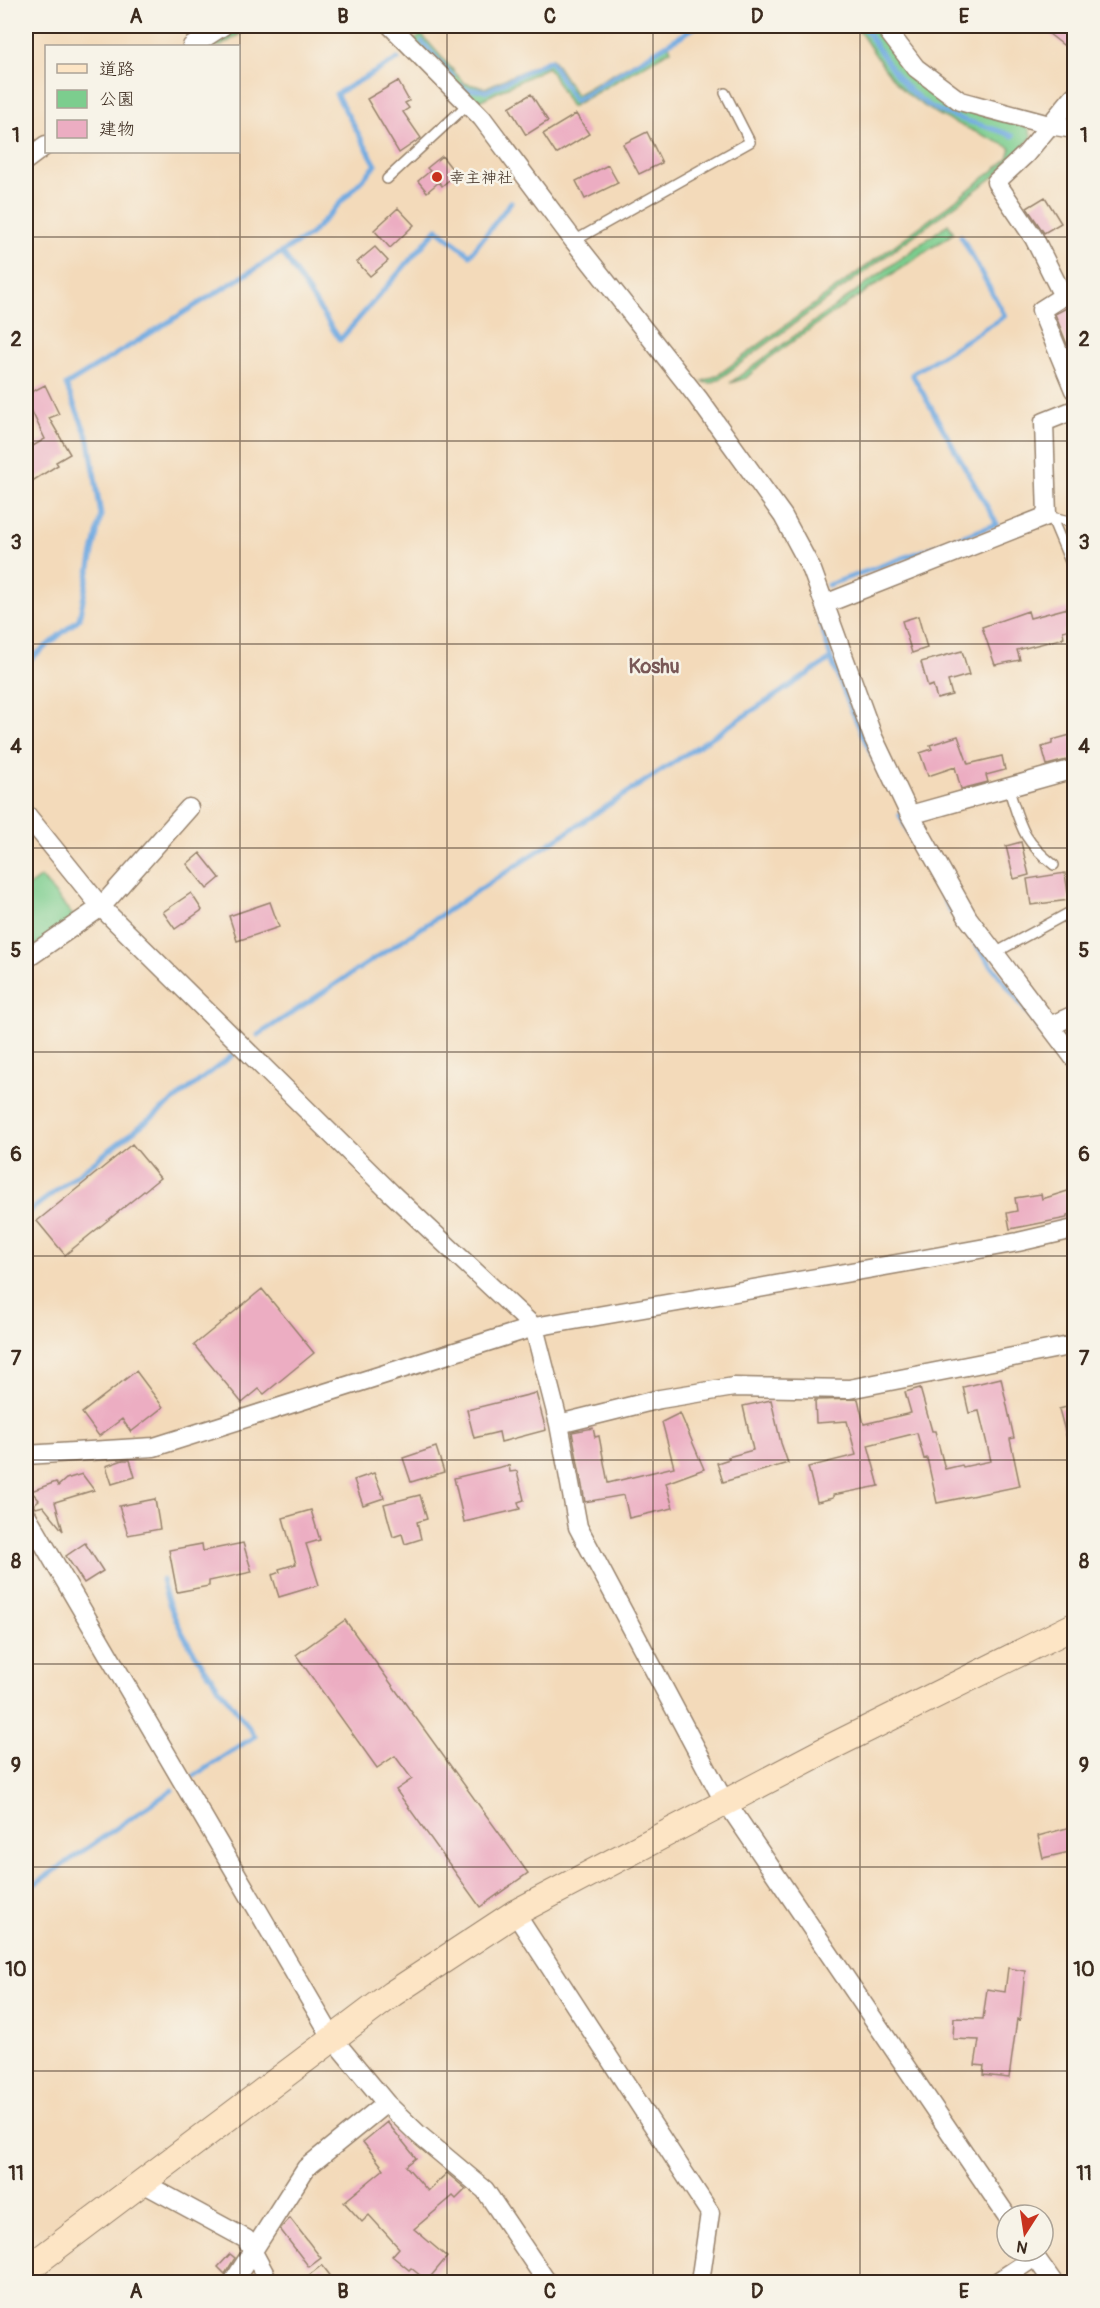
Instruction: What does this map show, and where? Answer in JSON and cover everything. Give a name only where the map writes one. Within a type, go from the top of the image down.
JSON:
[{"type":"street","points":[[194,45],[223,26]]},
{"type":"street","points":[[391,26],[482,118],[574,241],[698,398],[783,516],[800,545],[825,604],[873,737],[910,815],[953,894],[1074,1058]]},
{"type":"street","points":[[884,26],[916,68],[960,101],[1049,125],[1074,129]]},
{"type":"street","points":[[1074,96],[1026,154],[996,182],[1068,293],[1041,310],[1074,390]]},
{"type":"street","points":[[26,159],[45,146]]},
{"type":"street","points":[[825,604],[1047,516],[1044,422],[1074,410]]},
{"type":"street","points":[[910,815],[1074,769]]},
{"type":"street","points":[[26,959],[101,907],[189,808]]},
{"type":"street","points":[[26,814],[101,907],[391,1193],[534,1327],[558,1424],[578,1527],[725,1802],[998,2203]]},
{"type":"street","points":[[1050,1026],[1074,1015]]},
{"type":"street","points":[[26,1455],[154,1447],[534,1327],[919,1260],[1074,1229]]},
{"type":"street","points":[[558,1424],[660,1399],[734,1387],[849,1389],[1074,1346]]},
{"type":"street","points":[[26,1514],[333,2039],[386,2103],[418,2134],[485,2190],[547,2283]]},
{"type":"street","points":[[26,2270],[392,1994],[515,1913],[725,1802],[1074,1626]]},
{"type":"street","points":[[515,1913],[710,2213],[700,2283]]},
{"type":"street","points":[[233,2283],[306,2168],[386,2103]]},
{"type":"street","points":[[143,2183],[246,2239],[269,2283]]},
{"type":"street","points":[[997,2283],[1022,2263]]},
{"type":"street","points":[[1039,2263],[1053,2283]]},
{"type":"lane","points":[[574,241],[750,142],[725,93]]},
{"type":"lane","points":[[387,179],[468,104]]},
{"type":"lane","points":[[1047,516],[1065,520],[1074,525]]},
{"type":"lane","points":[[1047,516],[1053,521],[1074,571]]},
{"type":"lane","points":[[1008,788],[1023,833],[1035,850],[1054,865]]},
{"type":"lane","points":[[995,953],[1074,910]]},
{"type":"green space","points":[[234,26],[252,26],[223,45],[205,45]]},
{"type":"green space","points":[[856,26],[877,26],[916,77],[941,98],[978,113],[1028,127],[1032,137],[996,175],[719,379],[711,383],[701,382],[718,375],[948,206],[1008,158],[1011,148],[945,118],[909,95],[887,71]]},
{"type":"green space","points":[[422,35],[464,83],[485,88],[552,58],[576,95],[668,43],[671,50],[571,107],[548,67],[475,103],[413,41]]},
{"type":"green space","points":[[948,224],[954,233],[830,315],[761,364],[746,378],[730,383]]},
{"type":"green space","points":[[41,877],[75,918],[26,952],[26,888]]},
{"type":"building","points":[[1039,26],[1068,26],[1074,30],[1074,39],[1067,48]]},
{"type":"building","points":[[398,81],[409,101],[405,103],[409,108],[403,112],[421,138],[399,153],[367,99]]},
{"type":"building","points":[[531,94],[548,121],[526,135],[509,107]]},
{"type":"building","points":[[576,114],[589,134],[556,154],[543,134]]},
{"type":"building","points":[[647,132],[662,163],[639,174],[623,144]]},
{"type":"building","name":"幸主神社","points":[[442,156],[456,174],[442,186],[439,182],[427,192],[418,181],[430,171],[427,168]]},
{"type":"building","points":[[608,165],[618,183],[585,199],[576,181]]},
{"type":"building","points":[[1045,197],[1061,223],[1044,233],[1027,208]]},
{"type":"building","points":[[398,208],[414,225],[390,248],[374,230]]},
{"type":"building","points":[[375,247],[388,261],[370,276],[357,262]]},
{"type":"building","points":[[1074,304],[1074,362],[1055,314]]},
{"type":"building","points":[[45,385],[59,414],[49,418],[70,454],[56,462],[58,465],[26,485],[26,450],[45,439],[26,395]]},
{"type":"building","points":[[1068,608],[1073,628],[1063,631],[1064,638],[1017,650],[1020,660],[995,665],[982,627],[1028,611],[1030,618]]},
{"type":"building","points":[[918,616],[927,648],[912,653],[902,621]]},
{"type":"building","points":[[962,651],[969,675],[948,681],[952,695],[937,699],[933,685],[928,687],[921,662]]},
{"type":"building","points":[[1074,734],[1074,758],[1047,765],[1042,747],[1052,744],[1052,740]]},
{"type":"building","points":[[958,736],[968,764],[1002,756],[1005,770],[986,775],[988,782],[961,789],[955,767],[928,776],[920,753],[932,749],[930,745]]},
{"type":"building","points":[[1021,842],[1029,875],[1014,879],[1006,846]]},
{"type":"building","points":[[200,853],[220,878],[207,889],[187,864]]},
{"type":"building","points":[[1065,873],[1069,900],[1031,905],[1027,879]]},
{"type":"building","points":[[191,893],[202,910],[175,929],[163,912]]},
{"type":"building","points":[[270,902],[279,927],[237,941],[229,916]]},
{"type":"building","points":[[132,1144],[160,1178],[65,1255],[37,1221]]},
{"type":"building","points":[[1074,1189],[1074,1213],[1067,1215],[1067,1218],[1010,1229],[1007,1213],[1017,1211],[1015,1198],[1041,1194],[1042,1199]]},
{"type":"building","points":[[262,1289],[314,1353],[264,1394],[259,1389],[242,1403],[194,1345]]},
{"type":"building","points":[[136,1371],[163,1407],[131,1432],[122,1419],[99,1436],[82,1413]]},
{"type":"building","points":[[1001,1378],[1014,1438],[1010,1439],[1020,1486],[937,1503],[927,1458],[924,1459],[917,1433],[868,1445],[879,1486],[833,1495],[833,1498],[817,1502],[808,1467],[856,1455],[847,1421],[816,1423],[815,1400],[858,1399],[864,1424],[911,1413],[905,1392],[920,1388],[945,1469],[962,1465],[963,1467],[991,1461],[979,1411],[969,1413],[963,1387]]},
{"type":"building","points":[[536,1393],[546,1430],[501,1442],[499,1432],[474,1438],[467,1410]]},
{"type":"building","points":[[771,1400],[788,1463],[723,1482],[717,1463],[729,1459],[728,1457],[753,1450],[743,1406]]},
{"type":"building","points":[[1074,1405],[1074,1449],[1070,1450],[1059,1409]]},
{"type":"building","points":[[680,1413],[704,1469],[666,1483],[673,1508],[629,1518],[624,1495],[585,1502],[572,1432],[593,1428],[595,1437],[599,1436],[608,1483],[674,1467],[662,1422]]},
{"type":"building","points":[[436,1447],[444,1472],[411,1482],[403,1458]]},
{"type":"building","points":[[130,1460],[135,1477],[112,1484],[106,1466]]},
{"type":"building","points":[[509,1465],[510,1472],[517,1471],[524,1500],[518,1502],[520,1509],[464,1522],[454,1478]]},
{"type":"building","points":[[374,1473],[384,1498],[363,1505],[354,1480]]},
{"type":"building","points":[[82,1474],[94,1490],[55,1502],[63,1531],[43,1506],[36,1508],[33,1505],[39,1500],[31,1491],[56,1482],[58,1486],[66,1479]]},
{"type":"building","points":[[420,1495],[427,1519],[417,1522],[421,1539],[405,1544],[402,1534],[393,1537],[384,1504]]},
{"type":"building","points":[[155,1499],[160,1529],[128,1535],[119,1506]]},
{"type":"building","points":[[311,1510],[320,1540],[306,1544],[319,1585],[279,1597],[272,1575],[280,1572],[279,1569],[296,1564],[283,1518]]},
{"type":"building","points":[[85,1543],[103,1571],[84,1583],[66,1556]]},
{"type":"building","points":[[243,1543],[252,1572],[209,1581],[209,1586],[177,1592],[169,1550],[202,1544],[203,1551]]},
{"type":"building","points":[[345,1620],[528,1873],[480,1907],[396,1790],[412,1779],[395,1756],[377,1768],[296,1655]]},
{"type":"building","points":[[1074,1826],[1074,1851],[1043,1858],[1038,1836]]},
{"type":"building","points":[[1008,1968],[1025,1971],[1020,2020],[1017,2019],[1009,2078],[983,2075],[984,2066],[975,2065],[979,2040],[953,2039],[954,2018],[983,2019],[987,1989],[1005,1992]]},
{"type":"building","points":[[387,2122],[416,2158],[406,2166],[428,2191],[447,2173],[466,2189],[456,2199],[453,2196],[414,2229],[447,2257],[427,2281],[392,2256],[399,2248],[369,2215],[362,2222],[344,2202],[384,2169],[363,2142]]},
{"type":"building","points":[[290,2218],[321,2258],[309,2267],[280,2229]]},
{"type":"building","points":[[230,2254],[235,2258],[225,2274],[218,2267]]},
{"type":"building","points":[[322,2265],[336,2283],[299,2283]]},
{"type":"waterway","points":[[462,86],[464,89],[487,91],[550,60],[574,101],[697,26]]},
{"type":"waterway","points":[[863,26],[899,78],[917,97],[947,114],[1013,136]]},
{"type":"waterway","points":[[422,42],[453,77]]},
{"type":"waterway","points":[[26,663],[79,619],[101,515],[89,440],[66,385],[310,235],[376,165],[336,94],[398,59]]},
{"type":"waterway","points":[[282,252],[340,340],[437,229],[470,255],[511,202]]},
{"type":"waterway","points":[[828,585],[997,524],[912,374],[1005,316],[961,236]]},
{"type":"waterway","points":[[258,1035],[831,659],[812,592]]},
{"type":"waterway","points":[[831,659],[886,785]]},
{"type":"waterway","points":[[900,815],[951,912]]},
{"type":"waterway","points":[[965,930],[1074,1075]]},
{"type":"waterway","points":[[26,1214],[233,1055]]},
{"type":"waterway","points":[[162,1580],[168,1602],[188,1643],[255,1736],[194,1776]]},
{"type":"waterway","points":[[26,1890],[172,1790]]},
{"type":"place","name":"幸主神社","points":[[437,177]]},
{"type":"district","name":"Koshu","points":[[654,666]]}]
